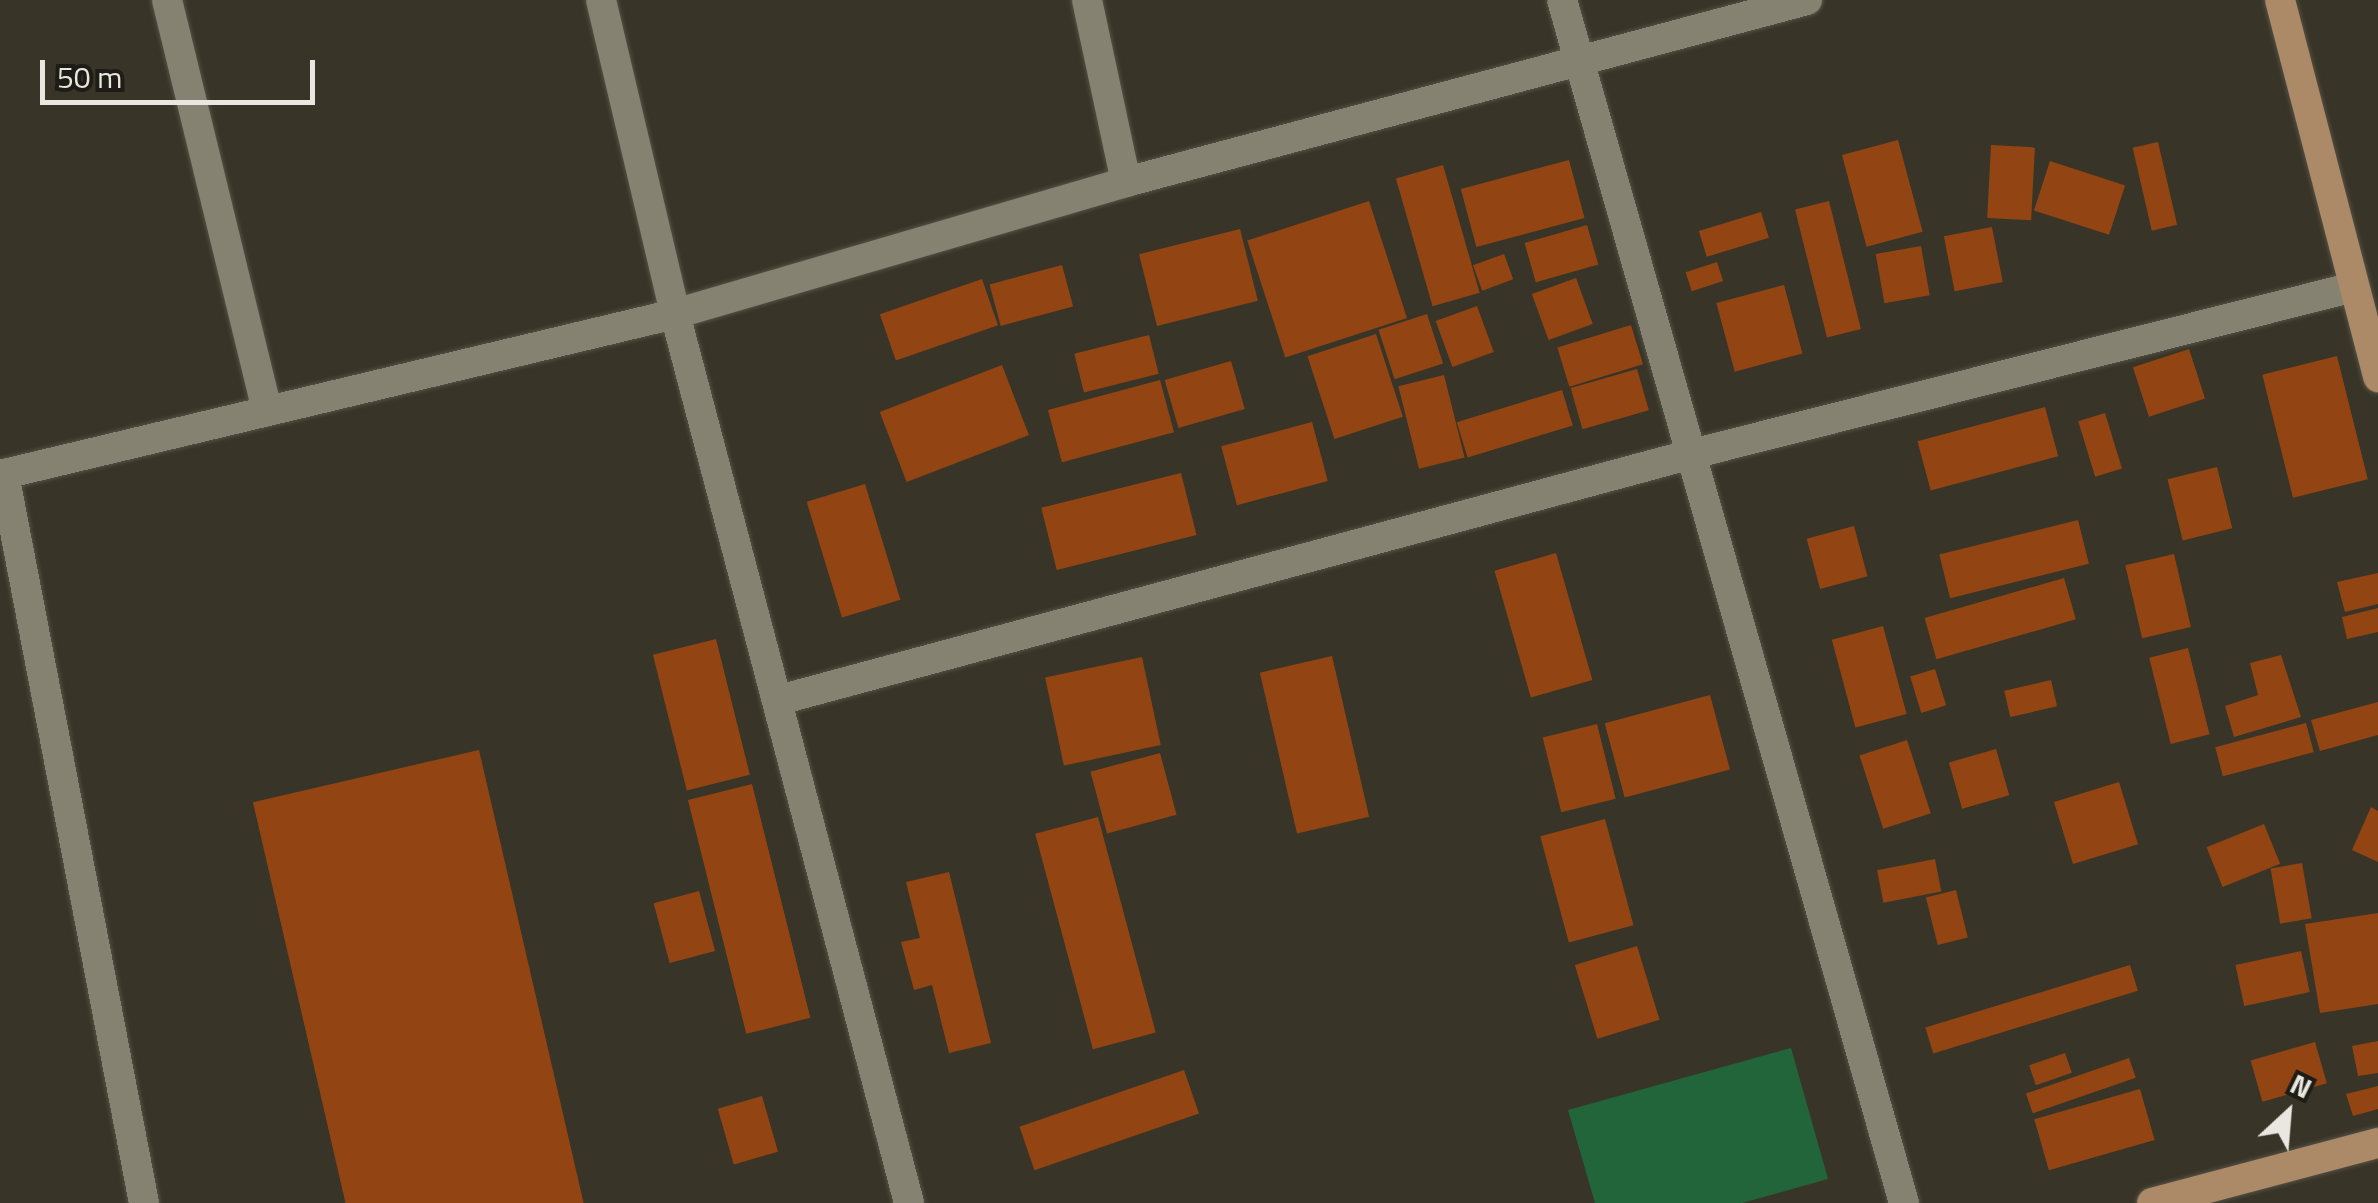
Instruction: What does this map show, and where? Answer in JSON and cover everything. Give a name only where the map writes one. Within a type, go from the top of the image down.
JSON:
[{"type":"main road","points":[[2280,0],[2362,283],[2378,377]]},
{"type":"main road","points":[[2152,1203],[2378,1143]]},
{"type":"street","points":[[167,0],[266,409]]},
{"type":"street","points":[[601,0],[675,314],[909,1203]]},
{"type":"street","points":[[1087,0],[1126,182]]},
{"type":"street","points":[[1562,0],[1904,1203]]},
{"type":"street","points":[[144,1203],[2,475],[675,314],[1126,182],[1807,0]]},
{"type":"street","points":[[778,700],[1692,454],[2362,283]]},
{"type":"green space","points":[[1791,1048],[1828,1179],[1742,1203],[1595,1203],[1568,1110]]},
{"type":"building","points":[[1898,140],[1923,232],[1867,247],[1842,155]]},
{"type":"building","points":[[2158,142],[2177,225],[2152,231],[2133,148]]},
{"type":"building","points":[[1991,145],[2035,147],[2031,220],[1987,218]]},
{"type":"building","points":[[1569,160],[1585,218],[1476,247],[1461,189]]},
{"type":"building","points":[[2050,161],[2125,185],[2109,235],[2034,210]]},
{"type":"building","points":[[1443,165],[1480,293],[1433,306],[1396,179]]},
{"type":"building","points":[[1369,201],[1407,318],[1285,358],[1247,241]]},
{"type":"building","points":[[1829,201],[1861,329],[1827,338],[1795,209]]},
{"type":"building","points":[[1761,212],[1769,238],[1707,257],[1699,231]]},
{"type":"building","points":[[1587,225],[1598,264],[1536,282],[1525,243]]},
{"type":"building","points":[[1992,227],[2003,282],[1955,291],[1944,236]]},
{"type":"building","points":[[1240,229],[1258,301],[1157,326],[1139,254]]},
{"type":"building","points":[[1921,246],[1930,295],[1884,303],[1876,254]]},
{"type":"building","points":[[1504,254],[1513,279],[1482,291],[1473,265]]},
{"type":"building","points":[[1717,262],[1723,281],[1692,291],[1686,272]]},
{"type":"building","points":[[1062,265],[1073,307],[1001,326],[990,284]]},
{"type":"building","points":[[1576,278],[1593,324],[1549,340],[1532,294]]},
{"type":"building","points":[[982,279],[998,325],[896,360],[880,314]]},
{"type":"building","points":[[1784,285],[1802,354],[1735,372],[1716,303]]},
{"type":"building","points":[[1477,306],[1494,352],[1452,367],[1436,321]]},
{"type":"building","points":[[1427,314],[1443,363],[1395,379],[1378,330]]},
{"type":"building","points":[[1631,325],[1643,364],[1569,387],[1557,348]]},
{"type":"building","points":[[1376,334],[1403,417],[1334,439],[1308,356]]},
{"type":"building","points":[[1149,335],[1159,374],[1084,392],[1074,354]]},
{"type":"building","points":[[2189,349],[2205,398],[2149,417],[2133,367]]},
{"type":"building","points":[[2337,356],[2368,479],[2293,498],[2262,375]]},
{"type":"building","points":[[1231,361],[1245,409],[1178,428],[1165,380]]},
{"type":"building","points":[[1002,365],[1029,435],[907,482],[880,412]]},
{"type":"building","points":[[1637,369],[1649,410],[1583,429],[1571,388]]},
{"type":"building","points":[[1444,375],[1465,457],[1419,469],[1398,386]]},
{"type":"building","points":[[1160,380],[1174,432],[1062,462],[1048,410]]},
{"type":"building","points":[[1562,390],[1573,425],[1468,458],[1457,422]]},
{"type":"building","points":[[2045,407],[2058,456],[1931,490],[1917,441]]},
{"type":"building","points":[[2105,413],[2122,468],[2095,477],[2078,421]]},
{"type":"building","points":[[1312,422],[1328,481],[1237,505],[1221,446]]},
{"type":"building","points":[[2217,467],[2232,528],[2183,540],[2168,479]]},
{"type":"building","points":[[1181,473],[1196,535],[1057,570],[1041,508]]},
{"type":"building","points":[[865,484],[900,600],[842,618],[807,502]]},
{"type":"building","points":[[2078,520],[2089,564],[1950,598],[1939,555]]},
{"type":"building","points":[[1854,526],[1867,576],[1820,589],[1807,539]]},
{"type":"building","points":[[1556,553],[1592,680],[1531,698],[1494,571]]},
{"type":"building","points":[[2174,554],[2191,627],[2142,638],[2125,565]]},
{"type":"building","points":[[2378,573],[2378,604],[2345,612],[2337,582]]},
{"type":"building","points":[[2064,578],[2076,619],[1936,659],[1925,618]]},
{"type":"building","points":[[2378,608],[2378,632],[2347,639],[2342,617]]},
{"type":"building","points":[[1883,626],[1907,714],[1855,728],[1832,640]]},
{"type":"building","points":[[716,639],[750,775],[687,791],[653,655]]},
{"type":"building","points":[[2188,648],[2210,734],[2171,744],[2149,658]]},
{"type":"building","points":[[2281,655],[2301,717],[2234,737],[2225,706],[2258,695],[2250,663]]},
{"type":"building","points":[[1332,656],[1369,817],[1297,833],[1260,673]]},
{"type":"building","points":[[1142,657],[1161,745],[1064,766],[1045,678]]},
{"type":"building","points":[[1935,669],[1946,705],[1921,713],[1910,677]]},
{"type":"building","points":[[2051,680],[2057,706],[2010,717],[2004,691]]},
{"type":"building","points":[[1710,695],[1730,769],[1625,798],[1605,723]]},
{"type":"building","points":[[2378,702],[2378,735],[2320,751],[2311,720]]},
{"type":"building","points":[[2306,723],[2314,752],[2223,776],[2215,747]]},
{"type":"building","points":[[1597,724],[1616,799],[1561,812],[1543,738]]},
{"type":"building","points":[[1907,740],[1931,813],[1883,829],[1859,755]]},
{"type":"building","points":[[1996,749],[2009,795],[1962,809],[1949,763]]},
{"type":"building","points":[[479,750],[584,1203],[345,1203],[253,802]]},
{"type":"building","points":[[1160,753],[1177,815],[1107,833],[1090,772]]},
{"type":"building","points":[[2119,782],[2138,844],[2073,864],[2054,802]]},
{"type":"building","points":[[752,784],[810,1018],[746,1034],[688,800]]},
{"type":"building","points":[[2371,807],[2378,811],[2378,862],[2352,850]]},
{"type":"building","points":[[1098,817],[1156,1032],[1093,1049],[1035,834]]},
{"type":"building","points":[[1605,819],[1633,925],[1569,943],[1540,836]]},
{"type":"building","points":[[2264,824],[2280,864],[2223,887],[2207,847]]},
{"type":"building","points":[[1935,859],[1941,891],[1883,903],[1877,870]]},
{"type":"building","points":[[2302,863],[2312,918],[2280,924],[2270,869]]},
{"type":"building","points":[[949,872],[991,1043],[949,1053],[932,985],[914,990],[901,942],[920,938],[906,882]]},
{"type":"building","points":[[1956,890],[1968,938],[1938,945],[1926,897]]},
{"type":"building","points":[[699,891],[715,951],[670,963],[654,903]]},
{"type":"building","points":[[2378,913],[2378,1004],[2320,1013],[2305,924]]},
{"type":"building","points":[[1637,946],[1660,1020],[1597,1039],[1575,965]]},
{"type":"building","points":[[2301,951],[2310,992],[2244,1006],[2235,965]]},
{"type":"building","points":[[2130,965],[2138,991],[1933,1053],[1925,1028]]},
{"type":"building","points":[[2378,1041],[2378,1073],[2358,1076],[2352,1046]]},
{"type":"building","points":[[2315,1042],[2327,1083],[2262,1102],[2251,1060]]},
{"type":"building","points":[[2065,1053],[2072,1073],[2036,1085],[2029,1065]]},
{"type":"building","points":[[2129,1058],[2136,1078],[2033,1113],[2026,1093]]},
{"type":"building","points":[[1184,1070],[1199,1113],[1034,1170],[1019,1127]]},
{"type":"building","points":[[2378,1086],[2378,1109],[2353,1116],[2346,1094]]},
{"type":"building","points":[[2140,1089],[2155,1140],[2049,1170],[2034,1119]]},
{"type":"building","points":[[762,1096],[778,1152],[734,1164],[718,1109]]}]
